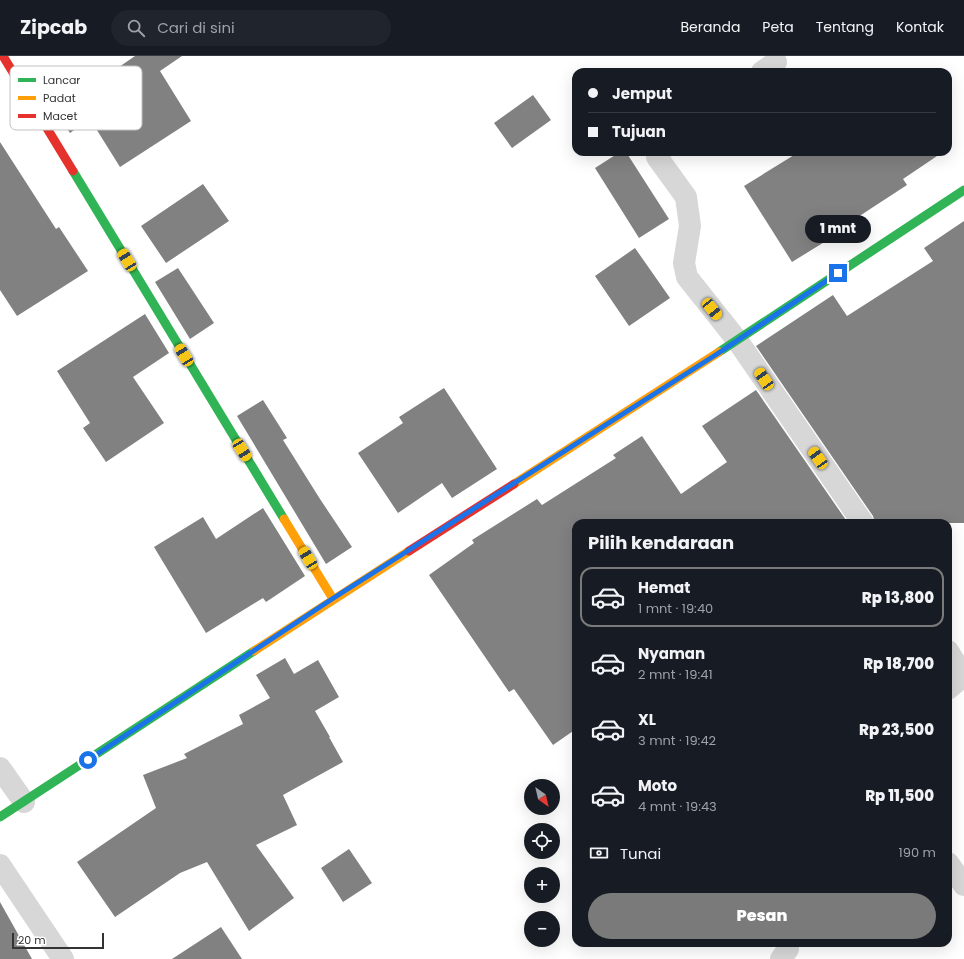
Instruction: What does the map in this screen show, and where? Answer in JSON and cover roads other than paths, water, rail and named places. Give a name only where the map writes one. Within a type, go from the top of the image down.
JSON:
[{"type":"street","points":[[3,56],[10,68]]},
{"type":"street","points":[[48,130],[332,599]]},
{"type":"street","points":[[658,156],[657,157],[686,197],[690,226],[684,263],[687,277],[737,340],[860,519]]},
{"type":"street","points":[[0,817],[332,599],[711,358],[964,190]]},
{"type":"street","points":[[952,663],[958,680]]},
{"type":"street","points":[[0,768],[24,802]]},
{"type":"street","points":[[0,865],[63,959]]},
{"type":"street","points":[[952,868],[964,884]]}]
